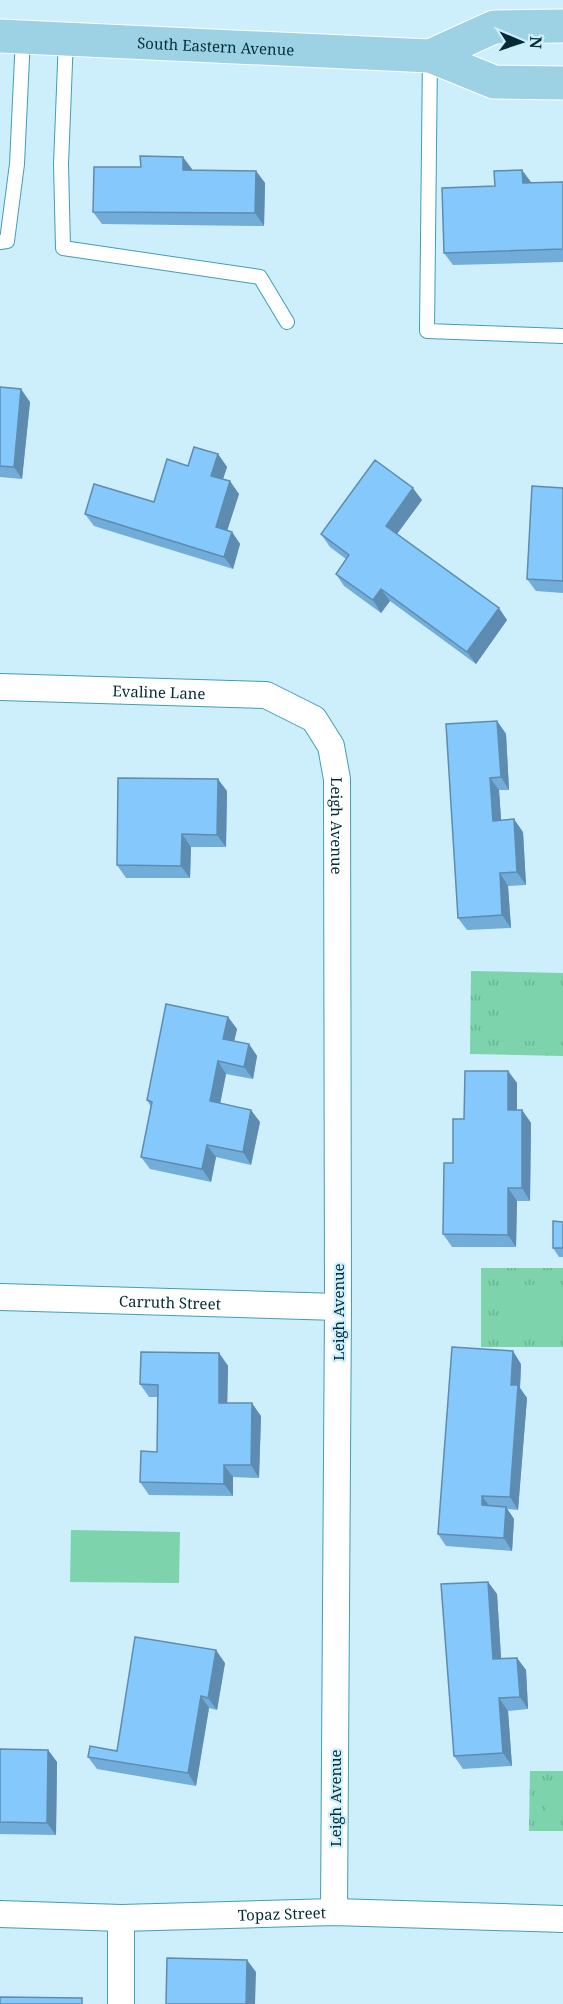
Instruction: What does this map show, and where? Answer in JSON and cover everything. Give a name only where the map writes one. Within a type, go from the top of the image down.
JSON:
[{"type":"main road","name":"South Eastern Avenue","points":[[430,56],[494,27],[563,27]]},
{"type":"main road","name":"South Eastern Avenue","points":[[11,36],[430,56],[494,82],[563,83]]},
{"type":"street","name":"Evaline Lane","points":[[0,687],[266,695],[314,718]]},
{"type":"street","name":"Leigh Avenue","points":[[314,718],[331,746],[337,779],[338,1307],[334,1912]]},
{"type":"street","name":"Carruth Street","points":[[0,1297],[338,1307]]},
{"type":"street","name":"Topaz Street","points":[[0,1914],[121,1918],[334,1912],[563,1918]]},
{"type":"street","points":[[121,1918],[121,2004]]},
{"type":"lane","points":[[0,242],[7,241],[17,164],[11,36]]},
{"type":"lane","points":[[66,38],[61,164],[63,248],[260,277],[287,322]]},
{"type":"lane","points":[[430,56],[427,331],[563,336]]},
{"type":"green space","points":[[471,971],[563,973],[563,1056],[470,1054]]},
{"type":"green space","points":[[499,990],[563,992],[563,1042],[498,1040]]},
{"type":"green space","points":[[481,1268],[563,1268],[563,1347],[481,1347]]},
{"type":"green space","points":[[505,1285],[563,1285],[563,1336],[506,1337]]},
{"type":"green space","points":[[71,1530],[180,1532],[179,1583],[70,1582]]},
{"type":"green space","points":[[530,1771],[563,1771],[563,1831],[529,1831]]},
{"type":"green space","points":[[547,1783],[563,1783],[563,1821],[547,1821]]},
{"type":"building","points":[[140,156],[183,157],[183,170],[256,171],[255,213],[93,212],[94,167],[141,167]]},
{"type":"building","points":[[522,170],[523,183],[563,182],[563,249],[444,253],[442,188],[495,186],[494,171]]},
{"type":"building","points":[[0,387],[21,389],[14,467],[0,466]]},
{"type":"building","points":[[194,447],[218,454],[211,476],[230,481],[216,527],[232,532],[224,557],[85,514],[94,484],[154,502],[167,459],[188,466]]},
{"type":"building","points":[[375,460],[413,488],[386,526],[499,608],[467,652],[381,589],[373,600],[336,574],[349,555],[321,534]]},
{"type":"building","points":[[532,486],[563,488],[563,581],[527,579]]},
{"type":"building","points":[[497,721],[501,777],[490,778],[493,821],[514,819],[517,872],[500,873],[502,915],[458,918],[446,724]]},
{"type":"building","points":[[118,778],[218,779],[217,835],[182,834],[181,866],[117,865]]},
{"type":"building","points":[[166,1004],[228,1017],[223,1039],[249,1044],[244,1067],[218,1061],[210,1101],[251,1110],[243,1152],[207,1145],[202,1169],[141,1157],[152,1102],[147,1100]]},
{"type":"building","points":[[465,1071],[508,1071],[508,1110],[522,1110],[522,1188],[508,1188],[508,1235],[443,1234],[444,1163],[453,1163],[453,1119],[464,1119]]},
{"type":"building","points":[[553,1221],[563,1222],[563,1248],[553,1248]]},
{"type":"building","points":[[452,1347],[513,1351],[511,1385],[518,1385],[510,1497],[482,1496],[482,1505],[506,1507],[504,1538],[438,1534]]},
{"type":"building","points":[[141,1352],[219,1353],[219,1403],[252,1403],[251,1465],[224,1465],[224,1484],[140,1482],[141,1451],[157,1452],[158,1385],[140,1384]]},
{"type":"building","points":[[488,1582],[493,1659],[517,1658],[520,1697],[499,1698],[503,1753],[454,1756],[441,1584]]},
{"type":"building","points":[[135,1637],[216,1650],[208,1698],[201,1696],[188,1773],[88,1757],[90,1746],[117,1751]]},
{"type":"building","points":[[0,1749],[48,1750],[47,1823],[0,1822]]},
{"type":"building","points":[[167,1958],[247,1960],[246,2004],[166,2004]]},
{"type":"building","points":[[0,1997],[82,1998],[82,2004],[0,2004]]}]
